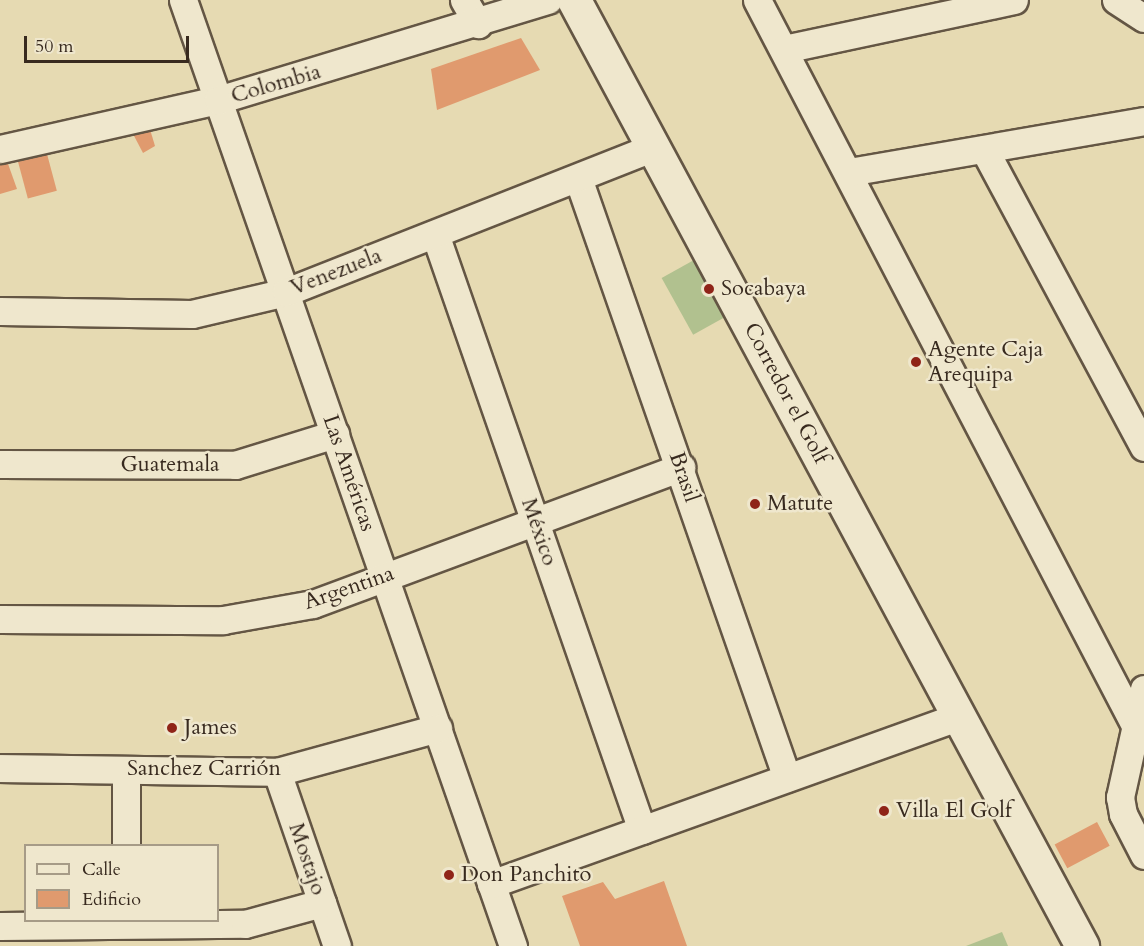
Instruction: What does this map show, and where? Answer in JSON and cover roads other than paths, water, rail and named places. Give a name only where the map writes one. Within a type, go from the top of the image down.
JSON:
[{"type":"street","name":"Las Américas","points":[[183,0],[513,946]]},
{"type":"street","points":[[464,0],[478,24]]},
{"type":"street","name":"Colombia","points":[[0,149],[218,100],[478,24],[548,0]]},
{"type":"street","name":"Corredor el Golf","points":[[574,0],[655,147],[1082,946]]},
{"type":"street","points":[[757,0],[849,172],[1136,727]]},
{"type":"street","points":[[784,49],[912,10],[1014,0]]},
{"type":"street","points":[[1116,0],[1144,18]]},
{"type":"street","points":[[849,172],[1144,121]]},
{"type":"street","name":"Venezuela","points":[[0,311],[192,314],[286,292],[655,147]]},
{"type":"street","points":[[984,149],[1144,447]]},
{"type":"street","name":"Brasil","points":[[578,178],[681,466],[787,778]]},
{"type":"street","name":"México","points":[[435,234],[642,830]]},
{"type":"street","name":"Guatemala","points":[[0,464],[235,465],[335,434]]},
{"type":"street","name":"Argentina","points":[[0,619],[223,620],[312,604],[681,466]]},
{"type":"street","points":[[1144,689],[1120,797],[1123,814],[1144,855]]},
{"type":"street","points":[[491,884],[958,717]]},
{"type":"street","name":"Sanchez Carrión","points":[[0,768],[277,772],[438,729]]},
{"type":"street","points":[[126,770],[126,844]]},
{"type":"street","name":"Mostajo","points":[[277,772],[337,946]]},
{"type":"street","points":[[0,926],[126,930],[245,924],[322,903]]},
{"type":"place","name":"Socabaya","points":[[709,289]]},
{"type":"place","name":"Agente Caja Arequipa","points":[[916,362]]},
{"type":"place","name":"Matute","points":[[755,504]]},
{"type":"place","name":"James","points":[[172,728]]},
{"type":"place","name":"Villa El Golf","points":[[884,811]]},
{"type":"place","name":"Don Panchito","points":[[449,875]]}]
